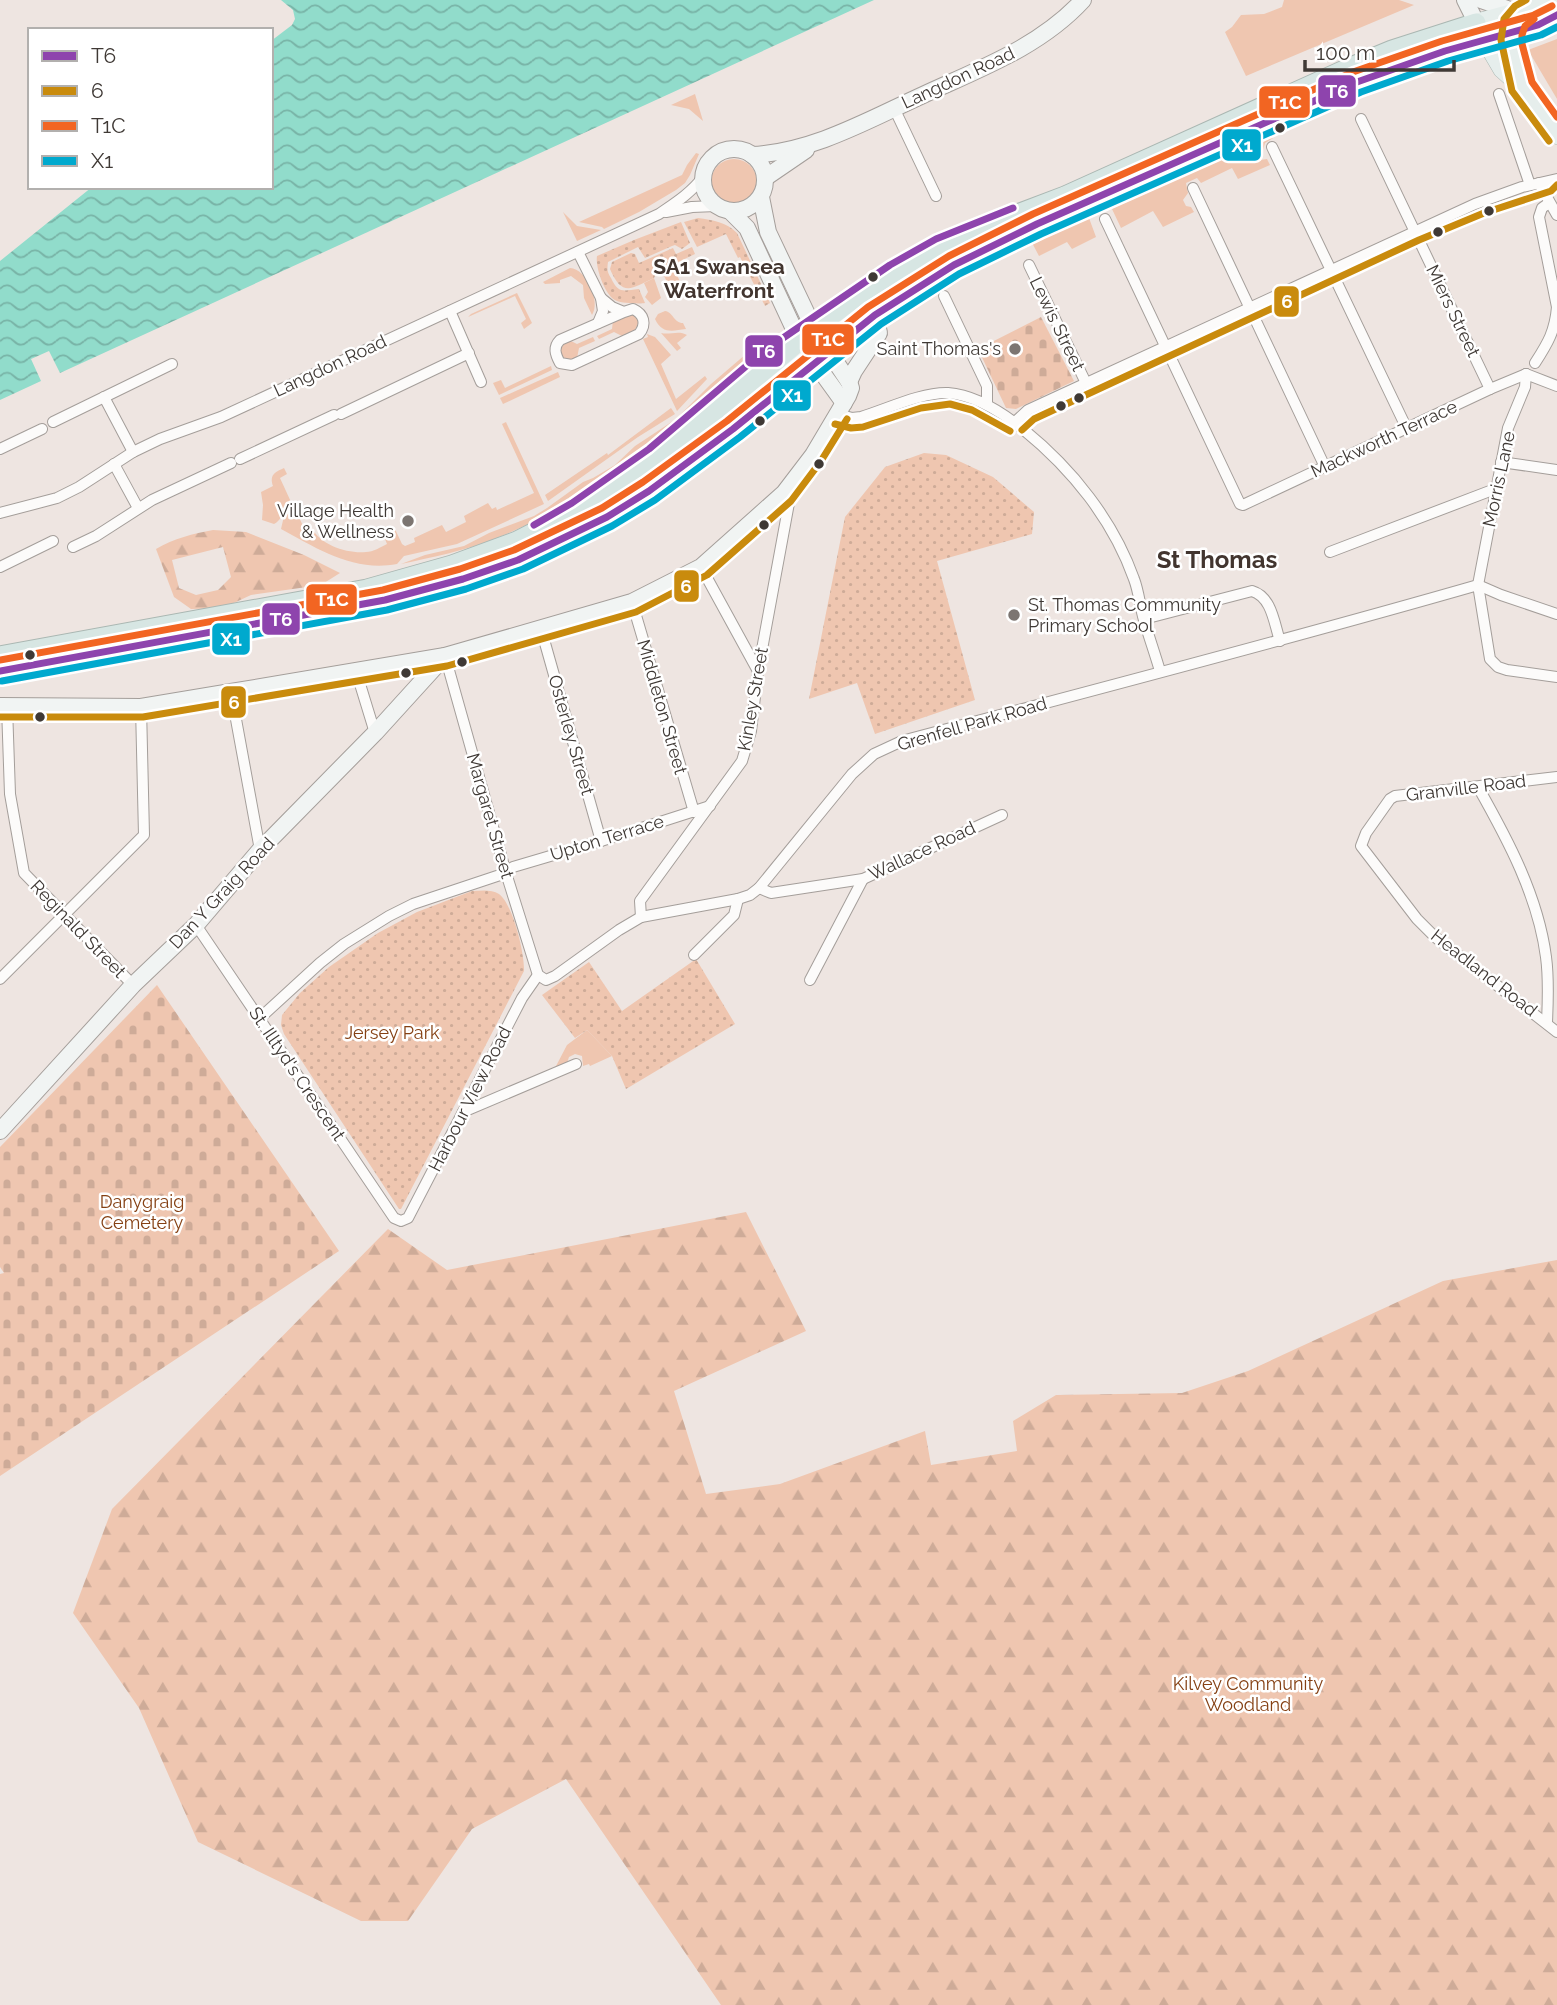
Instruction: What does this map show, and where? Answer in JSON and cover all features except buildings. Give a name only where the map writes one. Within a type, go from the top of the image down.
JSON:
[{"type":"highway","points":[[0,656],[366,589],[452,565],[517,541],[578,510],[635,474],[703,421],[814,346],[876,315],[954,265],[1037,225],[1357,82],[1434,54],[1481,32]]},
{"type":"highway","points":[[0,671],[385,600],[463,579],[517,560],[586,528],[649,491],[733,429],[814,346],[860,294],[952,240],[1065,196],[1392,50],[1481,32]]},
{"type":"main road","points":[[1481,32],[1549,0]]},
{"type":"main road","points":[[1521,87],[1511,33],[1524,10]]},
{"type":"main road","points":[[1481,32],[1511,33],[1538,25],[1557,15]]},
{"type":"main road","points":[[1481,32],[1502,69],[1521,87],[1557,135]]},
{"type":"street","name":"Langdon Road","points":[[752,155],[774,153],[823,139],[894,108],[1032,42],[1056,26],[1083,0]]},
{"type":"street","points":[[1465,0],[1481,32]]},
{"type":"street","points":[[1481,0],[1524,10]]},
{"type":"street","points":[[1499,94],[1557,215]]},
{"type":"street","points":[[894,108],[936,196]]},
{"type":"street","name":"Miers Street","points":[[1361,119],[1490,389]]},
{"type":"street","name":"Langdon Road","points":[[765,178],[823,139]]},
{"type":"street","points":[[1272,147],[1406,429]]},
{"type":"street","points":[[732,212],[748,209],[764,191],[765,178],[761,165],[743,150],[725,150],[712,158],[703,177],[705,193],[716,206],[732,212],[747,228],[814,346],[849,382]]},
{"type":"street","points":[[1015,422],[1028,410],[1415,230],[1475,204],[1543,182],[1557,166]]},
{"type":"street","name":"Langdon Road","points":[[0,513],[57,498],[79,487],[132,452],[221,417],[659,214],[686,195],[703,177]]},
{"type":"street","points":[[1193,188],[1325,467]]},
{"type":"street","points":[[761,197],[768,232],[841,408],[852,418],[861,417],[931,395],[950,393],[987,404],[1015,422],[1068,469],[1114,533],[1134,579],[1160,671]]},
{"type":"street","points":[[1535,363],[1556,322],[1557,307],[1539,217],[1542,208],[1549,203]]},
{"type":"street","name":"Langdon Road","points":[[659,214],[692,207],[716,206]]},
{"type":"street","points":[[1105,219],[1166,345]]},
{"type":"street","points":[[814,346],[891,290],[955,252],[1002,234],[1037,225]]},
{"type":"street","points":[[578,252],[601,299],[603,311],[598,323]]},
{"type":"street","name":"Lewis Street","points":[[1029,265],[1086,383]]},
{"type":"street","points":[[944,296],[987,386],[987,404]]},
{"type":"street","points":[[601,299],[624,312]]},
{"type":"street","points":[[633,309],[643,317],[644,325],[639,334],[572,365],[560,363],[556,357],[556,344],[560,340],[624,312],[633,309]]},
{"type":"street","points":[[450,311],[481,382]]},
{"type":"street","points":[[4,706],[141,707],[445,656],[632,602],[701,568],[784,493],[813,455],[841,408],[854,371],[879,333],[876,315]]},
{"type":"street","name":"Mackworth Terrace","points":[[1166,345],[1242,505],[1526,374]]},
{"type":"street","points":[[73,547],[96,536],[138,508],[469,353]]},
{"type":"street","points":[[53,422],[172,364]]},
{"type":"street","points":[[1526,374],[1557,386]]},
{"type":"street","name":"Morris Lane","points":[[1526,374],[1525,387],[1508,428],[1478,585],[1490,659],[1498,667],[1507,670],[1557,677]]},
{"type":"street","points":[[104,397],[132,452]]},
{"type":"street","points":[[0,449],[42,429]]},
{"type":"street","points":[[1501,462],[1557,471]]},
{"type":"street","points":[[114,464],[138,508]]},
{"type":"street","points":[[1330,552],[1495,489]]},
{"type":"street","name":"Kinley Street","points":[[641,917],[640,901],[742,761],[751,731],[758,671],[789,503],[784,493]]},
{"type":"street","points":[[0,567],[53,541]]},
{"type":"street","points":[[701,568],[758,671]]},
{"type":"street","points":[[1478,585],[1557,614]]},
{"type":"street","name":"Grenfell Park Road","points":[[538,975],[546,980],[555,976],[641,917],[750,895],[759,888],[852,774],[874,754],[902,741],[1160,671],[1280,642],[1478,585]]},
{"type":"street","points":[[1144,619],[1252,591],[1267,600],[1280,642]]},
{"type":"street","name":"Middleton Street","points":[[632,602],[694,812]]},
{"type":"street","name":"Osterley Street","points":[[541,629],[601,841]]},
{"type":"street","name":"Dan Y Graig Road","points":[[0,1131],[133,985],[197,925],[260,850],[375,733],[445,656]]},
{"type":"street","name":"Margaret Street","points":[[445,656],[506,873],[538,975]]},
{"type":"street","points":[[356,671],[375,733]]},
{"type":"street","points":[[231,692],[260,850]]},
{"type":"street","name":"Reginald Street","points":[[4,706],[10,794],[24,873],[133,985]]},
{"type":"street","points":[[0,979],[144,835],[141,707]]},
{"type":"street","name":"Granville Road","points":[[1361,846],[1366,833],[1395,796],[1557,777]]},
{"type":"street","points":[[1478,787],[1525,879],[1536,914],[1546,956],[1547,1023]]},
{"type":"street","points":[[0,808],[10,794]]},
{"type":"street","name":"Upton Terrace","points":[[260,1018],[344,944],[414,904],[506,873],[513,867],[710,806]]},
{"type":"street","name":"Wallace Road","points":[[759,888],[771,893],[863,879],[1002,815]]},
{"type":"street","name":"Headland Road","points":[[1361,846],[1417,919],[1435,937],[1557,1032]]},
{"type":"street","points":[[810,980],[863,879]]},
{"type":"street","points":[[694,955],[734,915],[738,899]]},
{"type":"street","name":"St. Illtyd's Crescent","points":[[197,925],[393,1216],[401,1221]]},
{"type":"street","name":"Harbour View Road","points":[[401,1221],[408,1218],[522,998],[538,975]]},
{"type":"street","points":[[463,1112],[576,1064]]},
{"type":"green space","points":[[1284,0],[1399,0],[1414,5],[1246,76],[1225,32],[1241,15],[1264,14],[1282,7]]},
{"type":"green space","points":[[1557,39],[1557,99],[1528,50]]},
{"type":"green space","points":[[695,94],[703,121],[689,109],[671,105]]},
{"type":"green space","points":[[1273,132],[1273,138],[1257,153],[1260,160],[1267,159],[1270,165],[1238,179],[1232,168],[1201,183],[1197,178],[1186,183],[1188,193],[1183,200],[1194,212],[1163,227],[1153,211],[1121,228],[1112,209],[1118,199],[1249,140]]},
{"type":"green space","points":[[696,153],[699,154],[685,183],[639,212],[604,229],[579,222],[682,175]]},
{"type":"green space","points":[[734,159],[743,160],[750,166],[756,173],[756,191],[750,198],[743,204],[734,205],[725,204],[718,198],[712,191],[711,182],[712,173],[718,166],[725,160]]},
{"type":"green space","points":[[1111,202],[1108,209],[1089,218],[1096,237],[1072,249],[1067,242],[1039,256],[1030,239]]},
{"type":"green space","points":[[563,212],[577,226],[601,230],[577,241]]},
{"type":"green space","points":[[698,218],[724,224],[737,233],[770,303],[765,306],[726,234],[697,247],[684,222]]},
{"type":"green space","points":[[681,222],[690,243],[682,249],[675,245],[645,258],[638,247],[608,262],[608,272],[617,287],[622,290],[639,289],[645,303],[622,302],[613,298],[602,281],[597,256]]},
{"type":"green space","points":[[692,247],[695,254],[633,287],[619,284],[610,269],[612,262],[631,253],[635,254],[639,263],[673,248],[676,254]]},
{"type":"green space","points":[[570,268],[582,274],[591,287],[595,302],[592,315],[584,298],[583,285],[571,276],[560,280],[560,283],[543,282]]},
{"type":"green space","points":[[675,271],[684,290],[674,295],[664,276]]},
{"type":"green space","points":[[654,278],[661,298],[652,305],[645,297],[648,292],[644,283]]},
{"type":"green space","points":[[517,293],[532,323],[524,329],[521,323],[526,319],[515,296],[468,317],[471,314]]},
{"type":"green space","points":[[665,311],[683,323],[686,329],[672,331],[661,327],[655,319]]},
{"type":"green space","points":[[631,313],[639,322],[635,330],[622,336],[614,332],[599,339],[597,336],[612,329],[613,320]]},
{"type":"green space","points":[[1041,317],[1074,381],[1016,409],[1006,408],[978,349]]},
{"type":"green space","points":[[661,333],[687,335],[677,343],[681,348],[677,351]]},
{"type":"green space","points":[[647,334],[655,337],[671,355],[661,364],[676,399],[705,376],[707,379],[677,411],[643,339],[648,337]]},
{"type":"green space","points":[[593,337],[595,341],[579,348],[577,358],[571,361],[561,356],[564,343],[571,341],[577,344]]},
{"type":"green space","points":[[753,348],[757,353],[665,433],[600,482],[566,503],[531,523],[483,543],[401,564],[464,546],[489,533],[534,516],[583,482],[615,465],[635,446],[676,419]]},
{"type":"green space","points":[[551,366],[552,370],[499,395],[493,383],[501,380],[505,388]]},
{"type":"green space","points":[[558,372],[560,377],[503,404],[500,398]]},
{"type":"green space","points":[[671,408],[675,414],[548,501],[545,495],[607,453],[608,455]]},
{"type":"green space","points":[[506,422],[544,504],[457,544],[404,556],[397,564],[381,566],[336,557],[281,529],[284,516],[295,509],[305,530],[312,528],[328,544],[351,551],[369,552],[387,544],[383,534],[395,529],[405,546],[415,542],[414,538],[442,525],[446,532],[466,522],[464,516],[488,503],[492,509],[496,507],[497,510],[534,493],[502,424]]},
{"type":"green space","points":[[924,453],[946,455],[993,477],[1034,512],[1032,534],[937,561],[975,700],[875,734],[857,683],[809,699],[845,517],[885,467]]},
{"type":"green space","points":[[284,468],[287,474],[280,478],[291,502],[274,524],[262,520],[261,492],[273,486],[274,474]]},
{"type":"green space","points":[[213,530],[246,532],[304,555],[340,573],[321,585],[251,595],[223,608],[191,609],[174,597],[156,549],[177,539]],"holes":[[[223,547],[231,577],[218,590],[196,595],[179,588],[172,560]]]},
{"type":"green space","name":"Jersey Park","points":[[472,891],[493,891],[504,900],[517,930],[524,971],[399,1209],[284,1034],[282,1015],[300,993],[329,967],[378,933],[417,912]]},
{"type":"green space","points":[[696,959],[735,1024],[626,1089],[612,1056],[587,1030],[575,1038],[542,995],[589,962],[622,1011]]},
{"type":"green space","name":"Danygraig Cemetery","points":[[157,985],[339,1251],[0,1476],[0,1274],[4,1273],[0,1267],[0,1147]]},
{"type":"green space","points":[[587,1030],[612,1056],[590,1066],[583,1066],[582,1056],[575,1054],[569,1057],[567,1063],[555,1068],[567,1045]]},
{"type":"green space","name":"Kilvey Community Woodland","points":[[746,1212],[806,1331],[674,1391],[706,1494],[780,1484],[925,1431],[931,1465],[1017,1451],[1013,1421],[1056,1395],[1182,1393],[1248,1371],[1443,1281],[1557,1260],[1557,2005],[721,2005],[566,1779],[472,1829],[408,1921],[361,1921],[198,1842],[139,1708],[73,1613],[112,1509],[388,1229],[447,1270]]},
{"type":"water","points":[[281,0],[874,0],[60,373],[49,351],[31,359],[41,381],[0,400],[0,261],[90,189],[273,189],[273,39],[292,25],[295,19],[293,10]]},
{"type":"transit line","name":"6","points":[[1526,0],[1515,6],[1504,19],[1501,40],[1512,91],[1549,141]]},
{"type":"transit line","name":"T1C","points":[[0,660],[383,590],[460,569],[514,550],[602,508],[643,482],[727,421],[868,307],[949,256],[1033,214],[1353,72],[1442,41],[1534,15],[1552,6]]},
{"type":"transit line","name":"T6","points":[[0,671],[385,600],[463,579],[518,560],[607,517],[649,491],[733,429],[875,315],[954,265],[1037,224],[1357,82],[1445,51],[1538,25],[1557,15]]},
{"type":"transit line","name":"T1C","points":[[1534,19],[1525,26],[1522,44],[1532,82],[1557,117]]},
{"type":"transit line","name":"X1","points":[[2,681],[387,610],[466,589],[523,569],[612,526],[655,500],[740,437],[881,324],[959,274],[1041,234],[1361,92],[1448,61],[1541,35],[1557,27]]},
{"type":"transit line","name":"6","points":[[1022,430],[1034,419],[1419,240],[1484,213],[1551,191],[1557,185]]},
{"type":"transit line","name":"T6","points":[[534,525],[572,503],[649,449],[764,351],[890,265],[936,239],[1013,208]]},
{"type":"transit line","name":"6","points":[[835,424],[851,428],[863,427],[921,408],[950,404],[972,410],[1010,431]]},
{"type":"transit line","name":"6","points":[[0,717],[143,717],[447,666],[636,612],[707,575],[791,501],[821,461],[847,419]]},
{"type":"place","name":"Saint Thomas's","points":[[1015,349]]},
{"type":"place","name":"Village Health & Wellness","points":[[408,521]]},
{"type":"place","name":"St. Thomas Community Primary School","points":[[1014,615]]},
{"type":"district","name":"SA1 Swansea Waterfront","points":[[719,279]]},
{"type":"district","name":"St Thomas","points":[[1217,560]]}]
